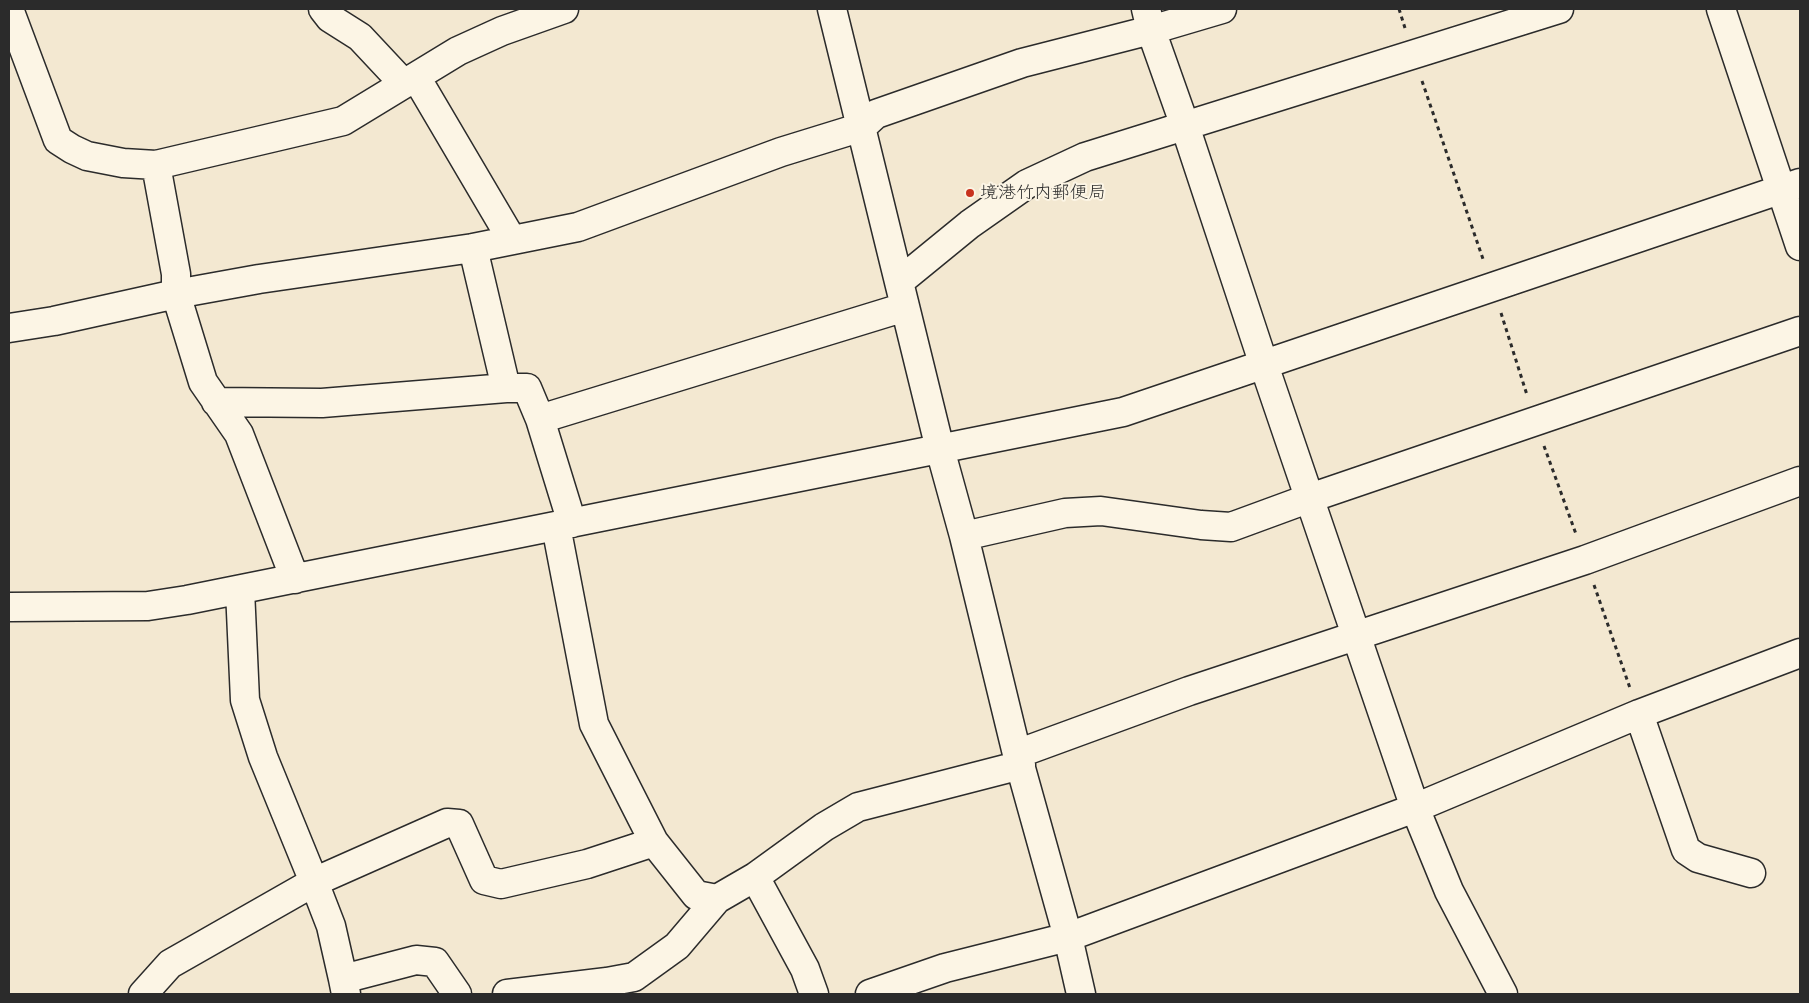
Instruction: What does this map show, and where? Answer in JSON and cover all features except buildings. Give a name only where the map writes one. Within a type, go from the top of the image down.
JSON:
[{"type":"street","points":[[9,9],[58,140],[87,156],[123,163],[156,165],[343,121],[458,51],[502,31],[564,9]]},
{"type":"street","points":[[323,9],[330,18],[360,37],[410,80],[512,240]]},
{"type":"street","points":[[832,9],[940,449],[964,536],[1019,760],[1068,937],[1081,994]]},
{"type":"street","points":[[9,328],[54,321],[176,294],[259,279],[473,248],[578,227],[781,152],[862,127],[876,114],[1149,19],[1222,9]]},
{"type":"street","points":[[540,419],[902,295],[970,224],[1027,184],[1085,157],[1559,9]]},
{"type":"street","points":[[1721,9],[1791,186],[1800,246]]},
{"type":"street","points":[[1149,19],[1264,365],[1358,635],[1415,808],[1449,890],[1503,994]]},
{"type":"street","points":[[156,165],[176,274],[176,294],[203,382],[239,434],[295,579]]},
{"type":"street","points":[[9,607],[148,606],[240,590],[1123,412],[1791,186]]},
{"type":"street","points":[[473,248],[506,388]]},
{"type":"street","points":[[964,536],[1065,513],[1101,511],[1201,525],[1231,527],[1310,498],[1800,331]]},
{"type":"street","points":[[216,402],[322,403],[506,388],[527,388],[540,419],[564,524],[594,724],[654,842],[696,895],[717,899]]},
{"type":"street","points":[[507,994],[607,982],[636,986],[677,946],[717,899],[755,877],[824,827],[858,807],[1019,760],[1189,691],[1585,560],[1800,481]]},
{"type":"street","points":[[240,590],[245,700],[263,757],[331,926],[344,987],[416,960],[436,962],[458,994]]},
{"type":"street","points":[[870,994],[945,968],[1068,937],[1415,808],[1639,714],[1800,653]]},
{"type":"street","points":[[1639,714],[1686,850],[1698,858],[1752,873]]},
{"type":"street","points":[[143,994],[170,964],[314,882],[447,823],[459,824],[484,880],[501,884],[588,864],[654,842]]},
{"type":"street","points":[[755,877],[805,969],[814,994]]},
{"type":"path","points":[[1399,9],[1536,422],[1639,714]]},
{"type":"place","name":"境港竹内郵便局","points":[[970,193]]}]
